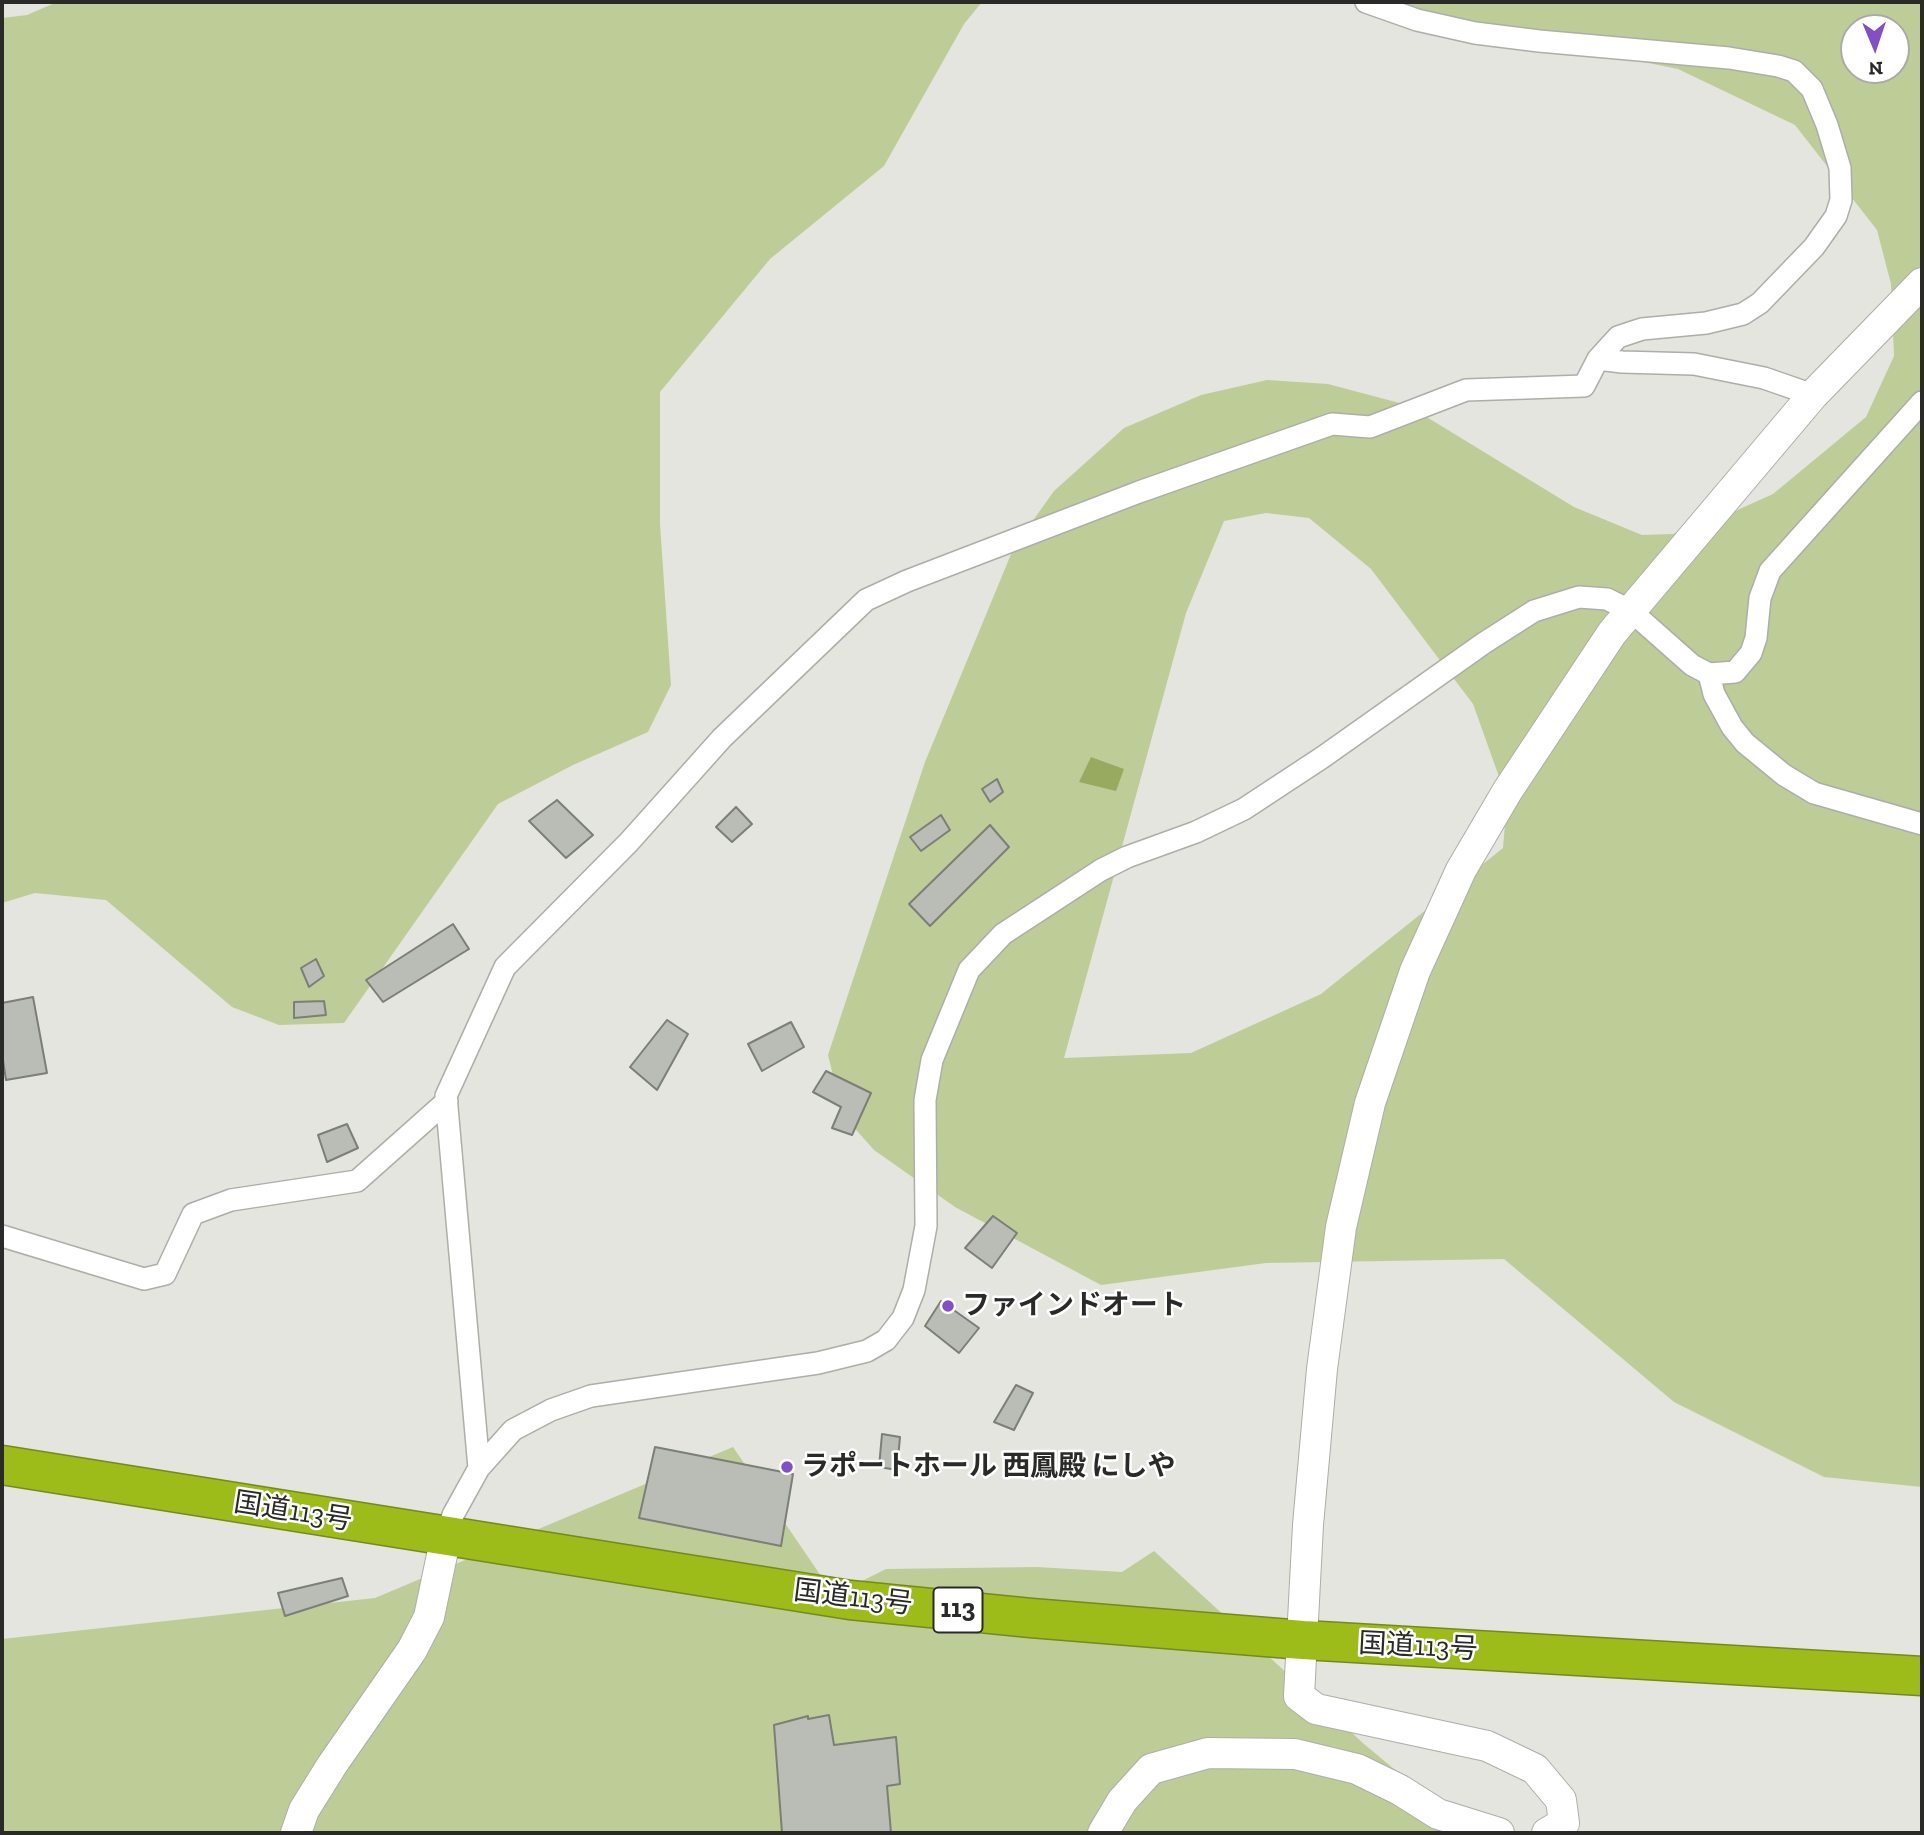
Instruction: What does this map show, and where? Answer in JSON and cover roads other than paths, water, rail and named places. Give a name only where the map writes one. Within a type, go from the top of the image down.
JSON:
[{"type":"highway","name":"国道113号","points":[[2,1465],[850,1600],[1303,1640],[1922,1676]]},
{"type":"street","points":[[479,1468],[446,1096],[505,968],[629,842],[722,738],[866,600],[907,580],[1139,492],[1332,424],[1370,426],[1466,390],[1584,386],[1598,359],[1618,337],[1642,330],[1706,323],[1743,314],[1760,303],[1814,247],[1836,216],[1841,200],[1840,168],[1828,125],[1812,89],[1794,71],[1729,58],[1475,33],[1417,20],[1366,2]]},
{"type":"street","points":[[1547,1833],[1564,1823],[1561,1800],[1535,1769],[1487,1746],[1316,1709],[1299,1696],[1308,1525],[1322,1369],[1341,1227],[1370,1102],[1415,971],[1461,870],[1508,790],[1612,633],[1813,395],[1922,283]]},
{"type":"street","points":[[1598,359],[1694,364],[1764,379],[1813,395]]},
{"type":"street","points":[[296,1833],[304,1810],[332,1765],[412,1650],[429,1618],[453,1515],[479,1468],[513,1430],[551,1410],[591,1396],[818,1363],[867,1351],[886,1340],[903,1318],[914,1290],[926,1226],[925,1100],[932,1059],[969,970],[1003,934],[1101,870],[1127,857],[1196,832],[1244,809],[1534,611],[1579,597],[1607,599],[1631,611],[1680,656],[1709,674],[1735,672],[1745,664],[1756,639],[1760,598],[1770,571],[1922,402]]},
{"type":"street","points":[[1709,674],[1714,694],[1732,727],[1745,743],[1784,775],[1814,793],[1922,824]]},
{"type":"street","points":[[2,1236],[144,1279],[165,1274],[193,1214],[231,1200],[357,1181],[447,1101]]},
{"type":"street","points":[[1103,1833],[1122,1801],[1151,1769],[1208,1753],[1296,1754],[1357,1769],[1400,1790],[1438,1814],[1499,1833]]},
{"type":"place","name":"ファインドオート","points":[[948,1306]]},
{"type":"place","name":"ラポートホール 西鳳殿 にしや","points":[[787,1467]]}]
